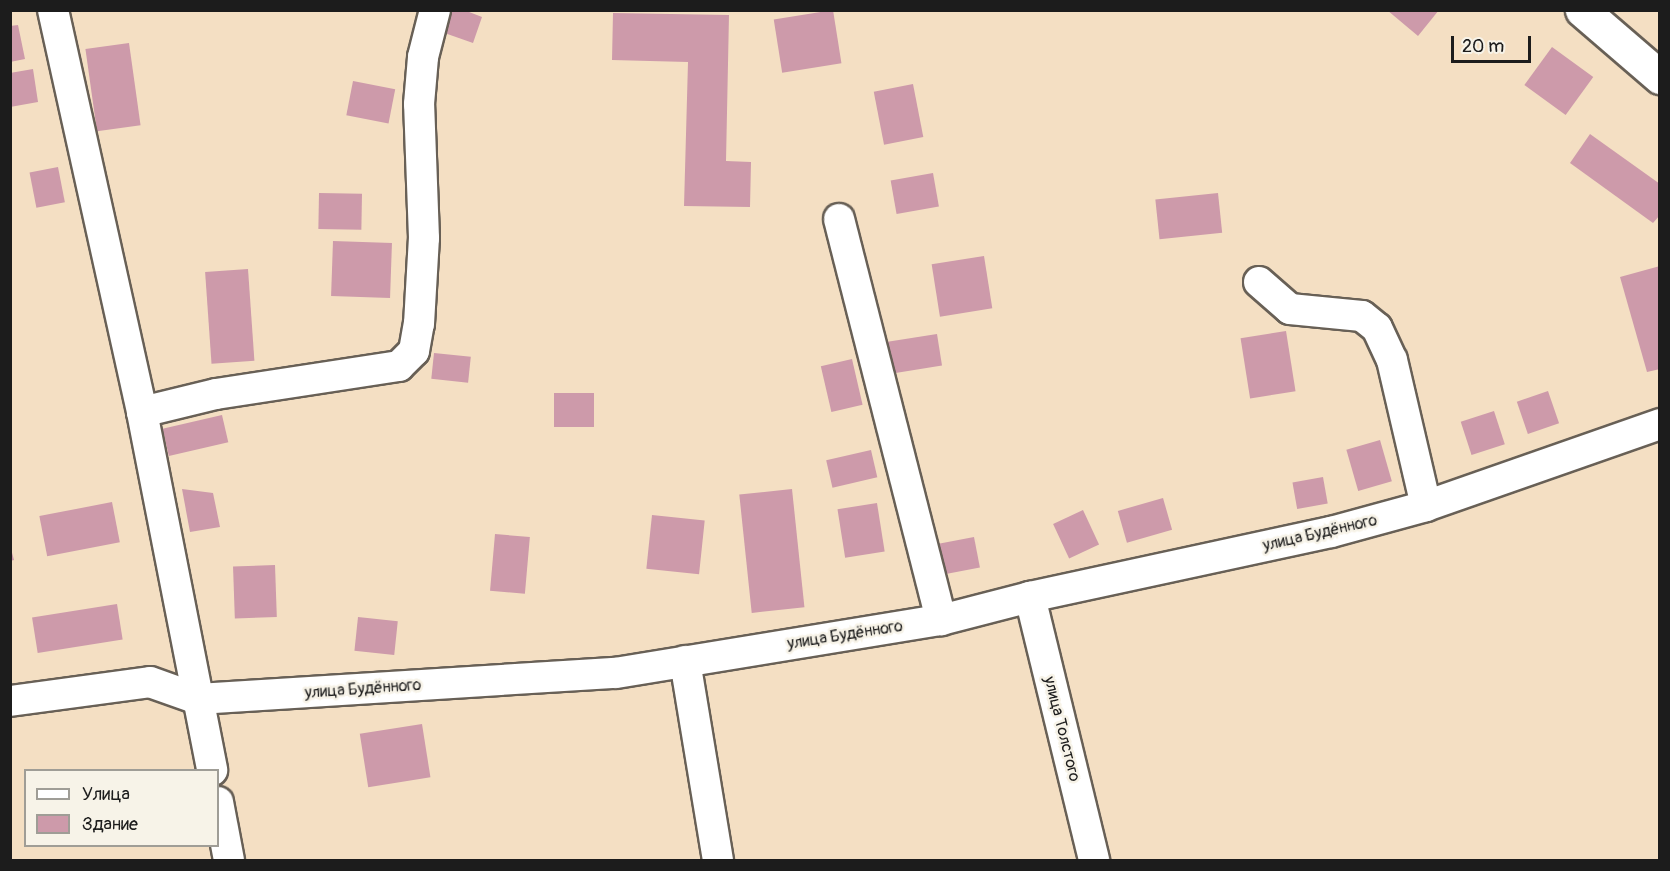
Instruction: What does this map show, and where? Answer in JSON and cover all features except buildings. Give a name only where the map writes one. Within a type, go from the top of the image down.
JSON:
[{"type":"main road","points":[[1582,10],[1659,77]]},
{"type":"street","points":[[53,10],[142,412],[212,769]]},
{"type":"street","points":[[142,412],[216,394],[399,366],[414,351],[419,324],[424,238],[419,104],[423,57],[435,10]]},
{"type":"street","points":[[839,219],[941,620]]},
{"type":"street","points":[[1259,282],[1290,309],[1362,316],[1377,328],[1392,360],[1426,506]]},
{"type":"street","name":"улица Будённого","points":[[10,701],[150,682],[198,699],[616,673],[941,620],[1030,597],[1331,532],[1426,506],[1659,423]]},
{"type":"street","name":"улица Толстого","points":[[1030,597],[1094,861]]},
{"type":"street","points":[[685,661],[718,861]]},
{"type":"street","points":[[219,808],[228,861]]}]
